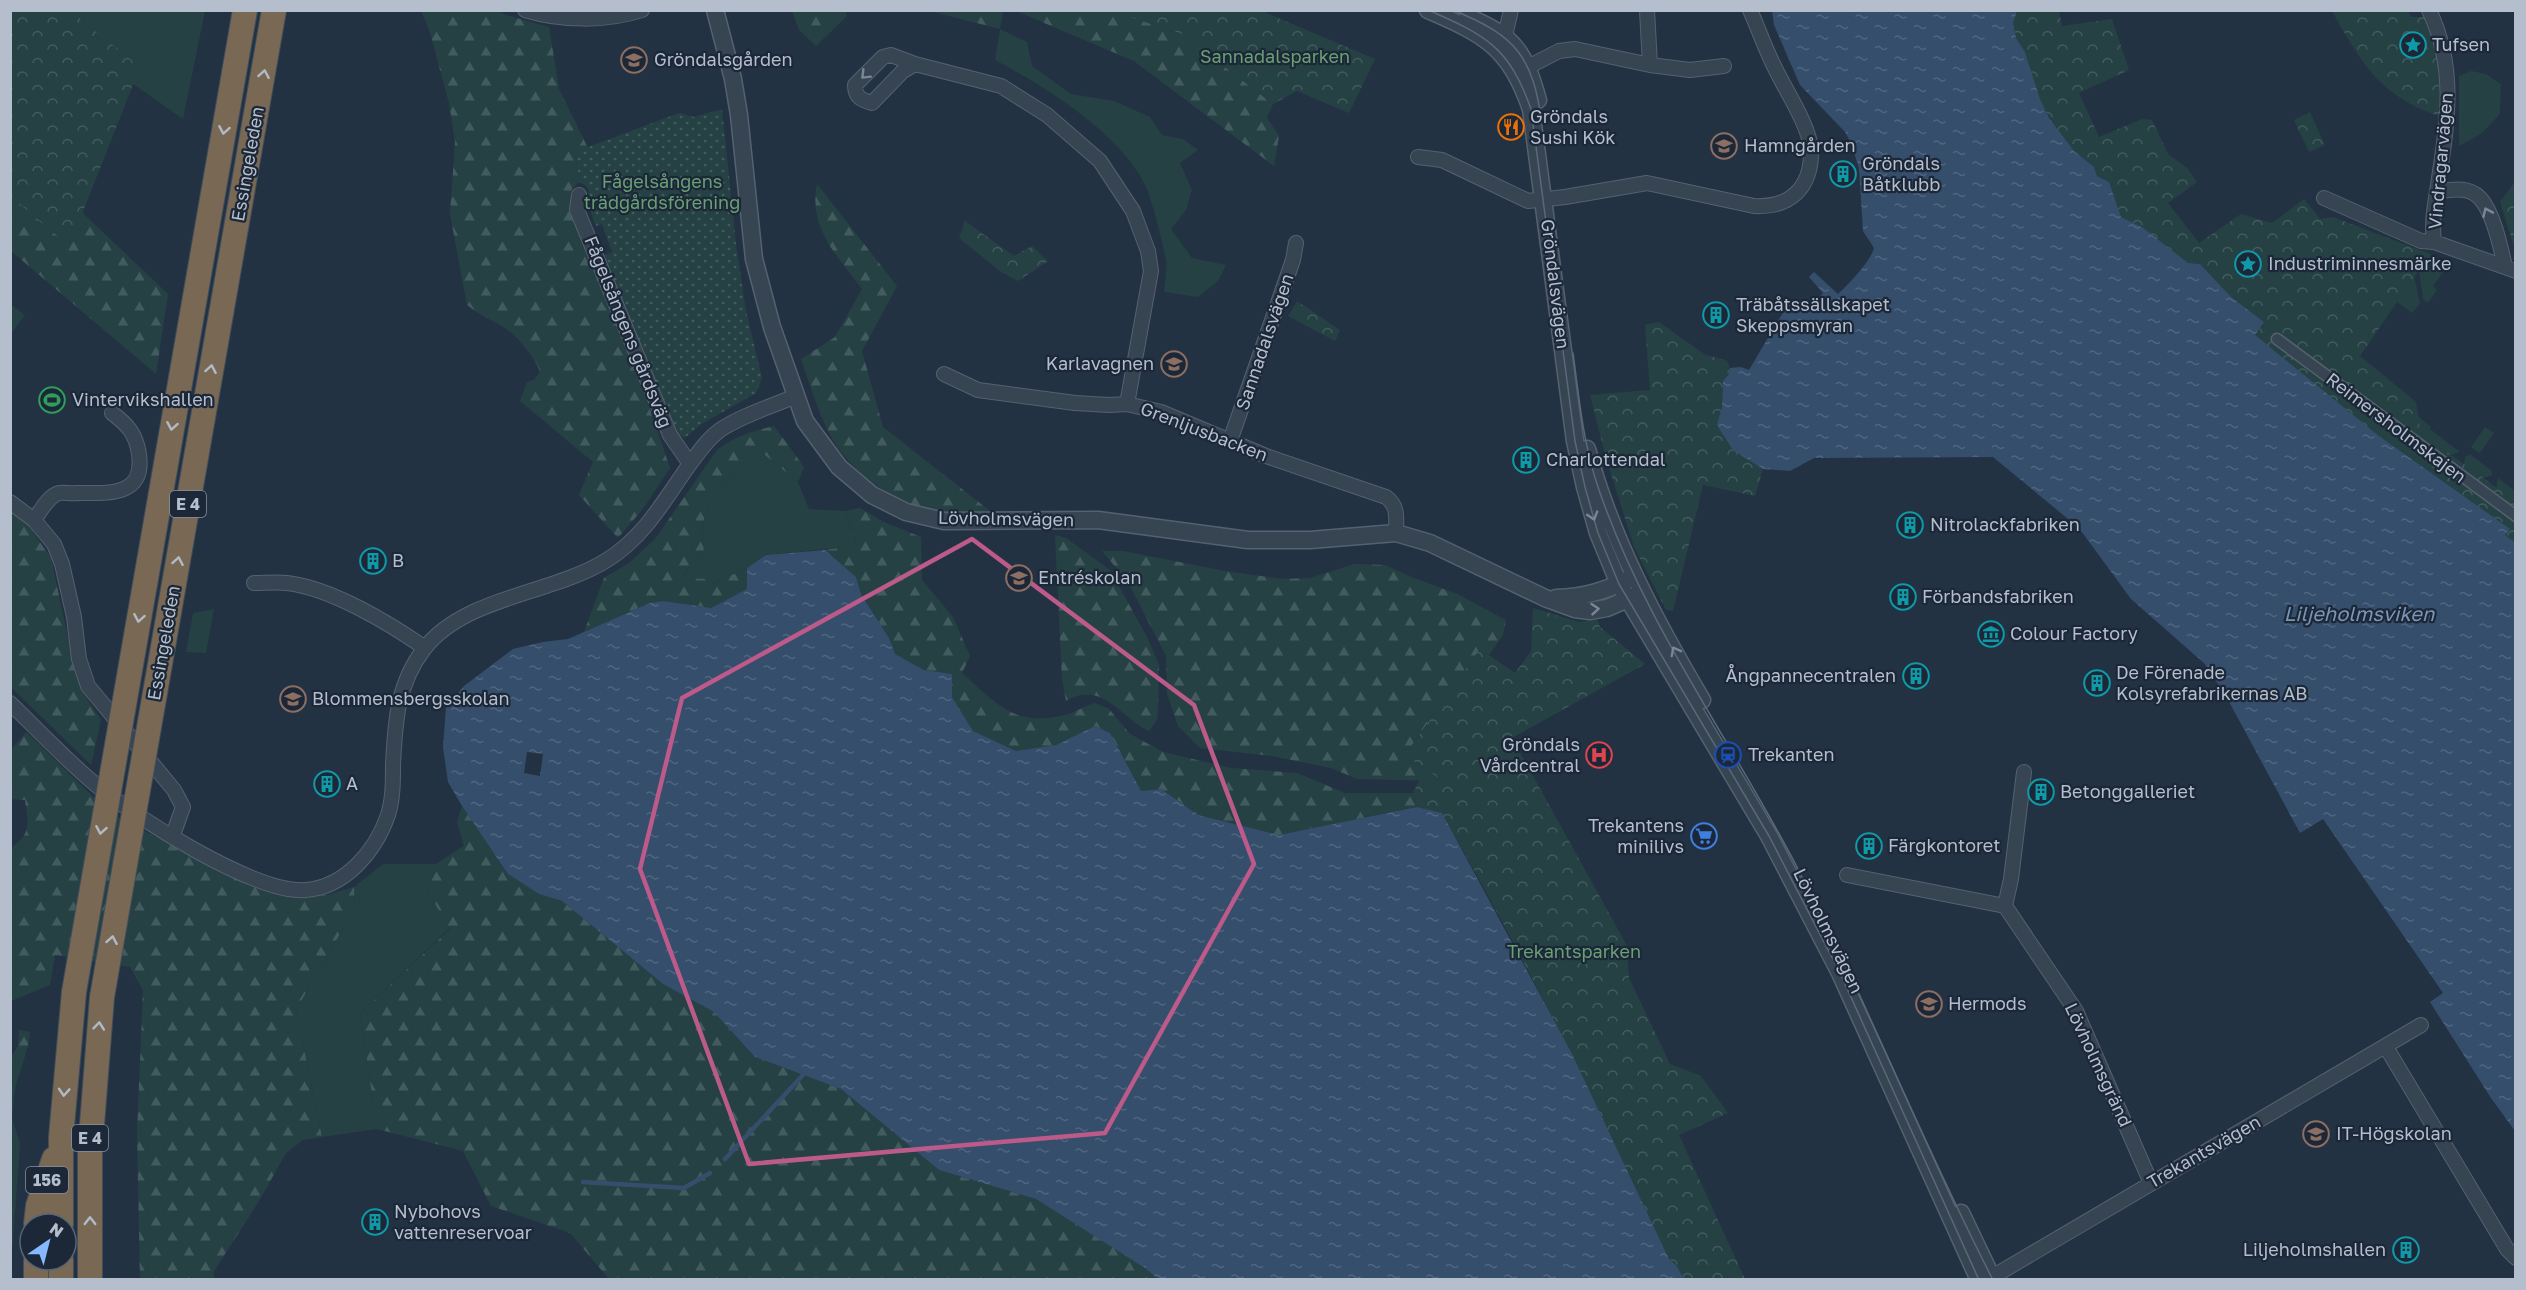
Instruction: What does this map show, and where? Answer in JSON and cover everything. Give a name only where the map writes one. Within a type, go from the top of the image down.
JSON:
[{"type":"highway","name":"Essingeleden","points":[[61,1212],[61,1137],[74,992],[245,10]]},
{"type":"highway","name":"Essingeleden","points":[[90,1280],[90,1150],[102,997],[274,10]]},
{"type":"highway","name":"156","points":[[37,1212],[61,1137]]},
{"type":"street","points":[[525,10],[546,16],[587,18],[628,15],[642,10]]},
{"type":"street","name":"Lövholmsvägen","points":[[715,10],[733,79],[739,115],[754,259],[769,315],[796,396],[805,421],[849,477],[892,507],[930,519],[976,522],[1098,520],[1248,540],[1310,540],[1396,533],[1430,543],[1545,598],[1575,609],[1590,611],[1607,608],[1643,592]]},
{"type":"street","name":"Gröndalsvägen","points":[[1428,10],[1501,43]]},
{"type":"street","name":"Gröndalsvägen","points":[[1453,10],[1489,26],[1522,69],[1540,106],[1575,441],[1598,533],[1627,600]]},
{"type":"street","points":[[1501,43],[1511,10]]},
{"type":"street","points":[[1647,10],[1650,65]]},
{"type":"street","points":[[1418,157],[1442,160],[1528,201],[1647,183],[1754,206],[1768,207],[1783,203],[1793,197],[1808,173],[1811,149],[1804,128],[1774,67],[1750,10]]},
{"type":"street","name":"Vindragarvägen","points":[[2429,10],[2444,48],[2448,72],[2446,135],[2433,218],[2434,242]]},
{"type":"street","points":[[1522,69],[1559,51],[1575,49],[1650,65],[1690,70],[1724,66]]},
{"type":"street","points":[[915,64],[1001,86],[1017,95],[1077,139],[1100,161],[1118,187],[1142,231],[1151,271],[1127,404]]},
{"type":"street","points":[[2437,192],[2464,190],[2476,194],[2484,204],[2510,269]]},
{"type":"street","name":"Fågelsångens gårdsväg","points":[[579,195],[577,210],[670,435],[690,464]]},
{"type":"street","points":[[2324,198],[2421,241],[2434,242],[2510,269]]},
{"type":"street","name":"Gröndalsvägen","points":[[1548,199],[1584,439],[1596,483],[1612,526],[1635,576]]},
{"type":"street","name":"Sannadalsvägen","points":[[1230,441],[1293,260],[1296,243]]},
{"type":"street","name":"Reimersholmskajen","points":[[2277,339],[2516,516]]},
{"type":"street","name":"Grenljusbacken","points":[[944,374],[978,390],[1075,403],[1127,404],[1161,412],[1230,441],[1386,497],[1394,503],[1396,509],[1396,533]]},
{"type":"street","points":[[10,703],[94,783],[120,803],[173,836],[259,881],[283,888],[304,890],[321,887],[343,877],[367,853],[388,814],[392,794],[395,717],[402,691],[425,648],[437,636],[470,615],[489,606],[559,583],[607,561],[641,532],[703,446],[719,431],[796,396]]},
{"type":"street","points":[[34,520],[47,501],[58,493],[117,493],[129,487],[137,477],[140,462],[137,443],[128,425],[112,413]]},
{"type":"street","points":[[10,502],[34,520],[54,544],[62,564],[74,617],[80,659],[88,686],[174,789],[183,807],[173,836]]},
{"type":"street","name":"Lövholmsvägen","points":[[1545,598],[1578,597],[1601,592],[1635,576],[1700,697],[1778,829],[1811,894],[1848,968],[1988,1279]]},
{"type":"street","points":[[254,583],[288,584],[319,592],[400,630],[425,648]]},
{"type":"street","name":"Lövholmsvägen","points":[[1627,600],[1691,702],[1768,836],[1840,973],[1988,1279]]},
{"type":"street","points":[[1847,875],[2005,906],[2011,879],[2024,772]]},
{"type":"street","name":"Lövholmsgränd","points":[[2005,906],[2076,1011],[2151,1183]]},
{"type":"street","name":"Trekantsvägen","points":[[1988,1279],[2421,1025]]},
{"type":"street","points":[[2386,1047],[2507,1250],[2516,1258]]},
{"type":"highlighted area","points":[[972,539],[1194,705],[1254,864],[1105,1133],[749,1164],[640,869],[682,698]]},
{"type":"green space","points":[[11,10],[71,11],[140,67],[69,247],[11,196]]},
{"type":"green space","points":[[2017,10],[2059,11],[2062,26],[2112,19],[2129,70],[2079,93],[2099,137],[2142,119],[2152,120],[2168,154],[2187,168],[2197,182],[2168,203],[2199,243],[2241,214],[2272,223],[2304,199],[2320,219],[2333,217],[2430,254],[2360,356],[2416,402],[2421,433],[2515,501],[2515,543],[2505,535],[2509,529],[2379,436],[2254,335],[2264,322],[2231,297],[2200,264],[2188,263],[2142,227],[2121,217],[2109,182],[2097,176],[2094,167],[2074,151],[2049,118],[2040,99],[2025,52],[2016,38],[2013,23]]},
{"type":"green space","points":[[73,11],[205,11],[183,119],[76,44]]},
{"type":"green space","points":[[421,11],[499,11],[549,27],[559,89],[588,148],[575,152],[579,182],[572,189],[571,206],[625,337],[670,468],[642,510],[618,538],[579,495],[593,462],[520,401],[527,382],[534,380],[540,372],[531,355],[508,330],[467,305],[450,214],[455,142],[449,103],[429,29]]},
{"type":"green space","points":[[792,11],[845,11],[847,16],[816,46],[799,30]]},
{"type":"green space","points":[[930,11],[1003,11],[1000,29]]},
{"type":"green space","points":[[1016,11],[1112,11],[1182,34],[1273,104],[1267,118],[1279,136],[1274,166],[1134,61]]},
{"type":"green space","name":"Sannadalsparken","points":[[1112,11],[1262,11],[1375,59],[1349,113],[1297,91],[1273,104],[1182,34]]},
{"type":"green space","points":[[2332,11],[2408,11],[2411,17],[2426,17],[2439,52],[2439,116],[2418,108],[2386,87],[2363,61]]},
{"type":"green space","points":[[1000,29],[1027,42],[1032,66],[1071,94],[1114,101],[1150,117],[1162,135],[1183,139],[1198,150],[1180,163],[1192,190],[1186,210],[1171,229],[1192,258],[1226,265],[1218,281],[1198,297],[1164,292],[1166,260],[1160,233],[1148,192],[1133,166],[1118,147],[1079,113],[1036,83],[995,60]]},
{"type":"green space","points":[[2471,71],[2486,74],[2501,84],[2500,114],[2481,134],[2459,146],[2459,76]]},
{"type":"green space","name":"Fågelsångens trädgårdsförening","points":[[722,109],[736,244],[746,311],[762,378],[756,393],[700,425],[685,438],[673,432],[602,256],[612,252],[602,224],[596,226],[590,210],[585,208],[589,191],[579,182],[575,152],[679,113],[694,117]]},
{"type":"green space","points":[[2310,112],[2325,145],[2309,152],[2294,120]]},
{"type":"green space","points":[[10,135],[31,164],[168,294],[156,374],[11,251]]},
{"type":"green space","points":[[2515,182],[2515,250],[2500,202]]},
{"type":"green space","points":[[817,184],[897,286],[862,351],[883,427],[990,511],[933,511],[900,500],[853,466],[830,435],[801,359],[835,337],[862,289],[835,253],[821,228],[815,200]]},
{"type":"green space","points":[[965,221],[1014,256],[1032,246],[1048,261],[1018,281],[1001,272],[959,238]]},
{"type":"green space","points":[[2421,250],[2450,263],[2433,286],[2437,290],[2428,303],[2423,299],[2418,264]]},
{"type":"green space","points":[[2413,272],[2420,303],[2412,313],[2393,299]]},
{"type":"green space","points":[[1297,302],[1340,330],[1335,341],[1288,316]]},
{"type":"green space","points":[[10,304],[25,315],[11,334],[10,334]]},
{"type":"green space","points":[[1659,322],[1704,354],[1727,361],[1730,370],[1723,381],[1722,407],[1718,425],[1733,450],[1763,469],[1755,496],[1703,485],[1673,611],[1666,610],[1634,547],[1606,458],[1590,395],[1650,390],[1645,325]]},
{"type":"green space","points":[[2415,414],[2460,452],[2448,456],[2409,428]]},
{"type":"green space","points":[[774,426],[804,467],[798,482],[765,455],[741,463],[710,501],[702,526],[704,553],[690,564],[683,578],[705,579],[709,585],[747,568],[747,589],[711,608],[663,601],[650,603],[584,632],[604,578],[629,563],[655,539],[717,450],[744,435]]},
{"type":"green space","points":[[2485,427],[2494,433],[2480,453],[2471,447]]},
{"type":"green space","points":[[2470,454],[2492,471],[2492,475],[2481,479],[2464,465],[2465,457]]},
{"type":"green space","points":[[765,455],[798,482],[809,509],[845,511],[857,546],[766,555],[747,568],[709,585],[683,579],[690,564],[704,553],[702,526],[710,501],[741,463]]},
{"type":"green space","points":[[2498,478],[2515,491],[2515,506],[2496,490]]},
{"type":"green space","points":[[860,508],[884,522],[921,537],[922,580],[953,617],[970,656],[962,673],[1007,710],[1032,718],[1047,718],[1068,714],[1095,703],[1109,709],[1130,734],[1163,752],[1231,768],[1297,773],[1345,793],[1413,793],[1417,807],[1279,835],[1198,815],[1161,789],[1141,791],[1110,733],[1095,726],[1056,745],[1016,751],[973,731],[952,697],[952,674],[924,670],[895,654],[889,638],[861,593],[856,577],[825,550],[857,545],[845,511]]},
{"type":"green space","points":[[10,511],[28,525],[51,558],[74,666],[84,694],[101,720],[91,765],[11,687]]},
{"type":"green space","points":[[1055,535],[1066,538],[1110,570],[1147,637],[1159,665],[1157,720],[1149,731],[1101,697],[1079,695],[1066,701],[1062,680]]},
{"type":"green space","points":[[1102,551],[1123,551],[1225,571],[1283,579],[1310,578],[1355,564],[1385,565],[1457,594],[1506,620],[1503,635],[1489,655],[1480,649],[1405,755],[1442,781],[1357,779],[1331,768],[1272,756],[1200,748],[1178,726],[1167,694],[1166,656],[1128,582]]},
{"type":"green space","name":"Trekantsparken","points":[[1533,608],[1579,622],[1597,619],[1600,627],[1645,664],[1512,738],[1626,944],[1629,978],[1670,1064],[1701,1076],[1728,1113],[1679,1135],[1745,1279],[1684,1279],[1676,1265],[1669,1259],[1560,1034],[1473,868],[1442,814],[1417,807],[1413,793],[1420,779],[1441,780],[1405,755],[1480,649],[1515,673],[1531,651]]},
{"type":"green space","points":[[214,609],[206,653],[186,652],[193,613]]},
{"type":"green space","points":[[26,732],[109,812],[210,866],[278,893],[326,895],[354,887],[355,908],[296,1010],[322,1137],[303,1140],[286,1153],[259,1201],[214,1271],[214,1279],[140,1279],[137,1133],[143,990],[130,967],[55,955],[50,985],[11,1001],[11,848],[22,838],[27,822],[25,800],[10,799],[11,750]]},
{"type":"green space","points":[[462,806],[508,874],[539,894],[562,901],[663,984],[714,1012],[755,1057],[841,1089],[939,1170],[1036,1199],[1146,1268],[1158,1279],[609,1279],[570,1233],[491,1206],[463,1151],[377,1129],[360,1013],[450,929],[428,892],[436,864],[464,846],[457,822]]},
{"type":"green space","points":[[383,864],[436,864],[428,892],[450,928],[360,1013],[377,1129],[322,1137],[296,1010],[355,908],[354,887]]},
{"type":"green space","points":[[19,1030],[30,1032],[15,1088],[12,1119],[20,1143],[11,1267],[10,1058],[18,1046]]},
{"type":"water","name":"Liljeholmsviken","points":[[1772,11],[2017,11],[2013,23],[2016,38],[2025,52],[2040,99],[2049,118],[2074,151],[2094,167],[2097,176],[2109,182],[2121,217],[2142,227],[2188,263],[2200,264],[2231,297],[2264,322],[2255,335],[2379,436],[2510,529],[2505,535],[2516,543],[2515,1131],[2491,1098],[2430,1002],[2443,993],[2323,819],[2300,833],[2227,698],[2205,664],[2131,599],[2079,528],[1993,457],[1814,458],[1790,471],[1763,469],[1733,450],[1717,425],[1722,407],[1723,381],[1729,374],[1730,368],[1741,367],[1749,370],[1788,304],[1814,302],[1823,293],[1809,277],[1814,272],[1838,294],[1864,266],[1874,248],[1863,231],[1859,168],[1851,143],[1845,132],[1800,85],[1774,25]]},
{"type":"water","points":[[825,550],[856,577],[861,594],[889,638],[895,654],[924,670],[952,674],[952,697],[973,731],[1016,751],[1056,745],[1095,726],[1110,733],[1141,791],[1161,789],[1198,815],[1279,835],[1417,807],[1442,813],[1572,1054],[1669,1259],[1676,1265],[1684,1279],[1158,1279],[1145,1268],[1036,1199],[939,1170],[841,1089],[755,1057],[714,1012],[663,984],[562,901],[539,894],[508,874],[448,782],[443,747],[446,708],[464,686],[513,649],[568,639],[650,603],[663,601],[711,608],[747,589],[747,568],[766,555]]},
{"type":"pier","points":[[527,752],[543,754],[540,776],[524,773]]},
{"type":"waterway","points":[[725,1159],[803,1075]]},
{"type":"waterway","points":[[583,1182],[684,1188],[710,1173]]},
{"type":"tram line","points":[[1428,10],[1465,27],[1493,46],[1504,57],[1523,88],[1531,109],[1575,441],[1598,533],[1619,584],[1769,836],[1840,973],[1979,1280]]},
{"type":"tram line","points":[[1453,10],[1492,29],[1518,51],[1533,81],[1542,124]]},
{"type":"tram line","points":[[1573,353],[1588,452],[1616,535],[1664,634],[1799,871],[1993,1280]]},
{"type":"place","name":"Tufsen","points":[[2413,45]]},
{"type":"place","name":"Gröndalsgården","points":[[634,60]]},
{"type":"place","name":"Gröndals Sushi Kök","points":[[1511,127]]},
{"type":"place","name":"Hamngården","points":[[1724,146]]},
{"type":"place","name":"Gröndals Båtklubb","points":[[1843,174]]},
{"type":"place","name":"Industriminnesmärke","points":[[2248,264]]},
{"type":"place","name":"Träbåtssällskapet Skeppsmyran","points":[[1716,315]]},
{"type":"place","name":"Karlavagnen","points":[[1174,364]]},
{"type":"place","name":"Vintervikshallen","points":[[52,400]]},
{"type":"place","name":"Charlottendal","points":[[1526,460]]},
{"type":"place","name":"Nitrolackfabriken","points":[[1910,525]]},
{"type":"place","name":"B","points":[[373,561]]},
{"type":"place","name":"Entréskolan","points":[[1019,578]]},
{"type":"place","name":"Förbandsfabriken","points":[[1903,597]]},
{"type":"place","name":"Colour Factory","points":[[1991,634]]},
{"type":"place","name":"Ångpannecentralen","points":[[1916,676]]},
{"type":"place","name":"De Förenade Kolsyrefabrikernas AB","points":[[2097,683]]},
{"type":"place","name":"Blommensbergsskolan","points":[[293,699]]},
{"type":"place","name":"Gröndals Vårdcentral","points":[[1599,755]]},
{"type":"place","name":"Trekanten","points":[[1728,755]]},
{"type":"place","name":"A","points":[[327,784]]},
{"type":"place","name":"Betonggalleriet","points":[[2041,792]]},
{"type":"place","name":"Trekantens minilivs","points":[[1704,836]]},
{"type":"place","name":"Färgkontoret","points":[[1869,846]]},
{"type":"place","name":"Hermods","points":[[1929,1004]]},
{"type":"place","name":"IT-Högskolan","points":[[2316,1134]]},
{"type":"place","name":"Nybohovs vattenreservoar","points":[[375,1222]]},
{"type":"place","name":"Liljeholmshallen","points":[[2406,1250]]}]
